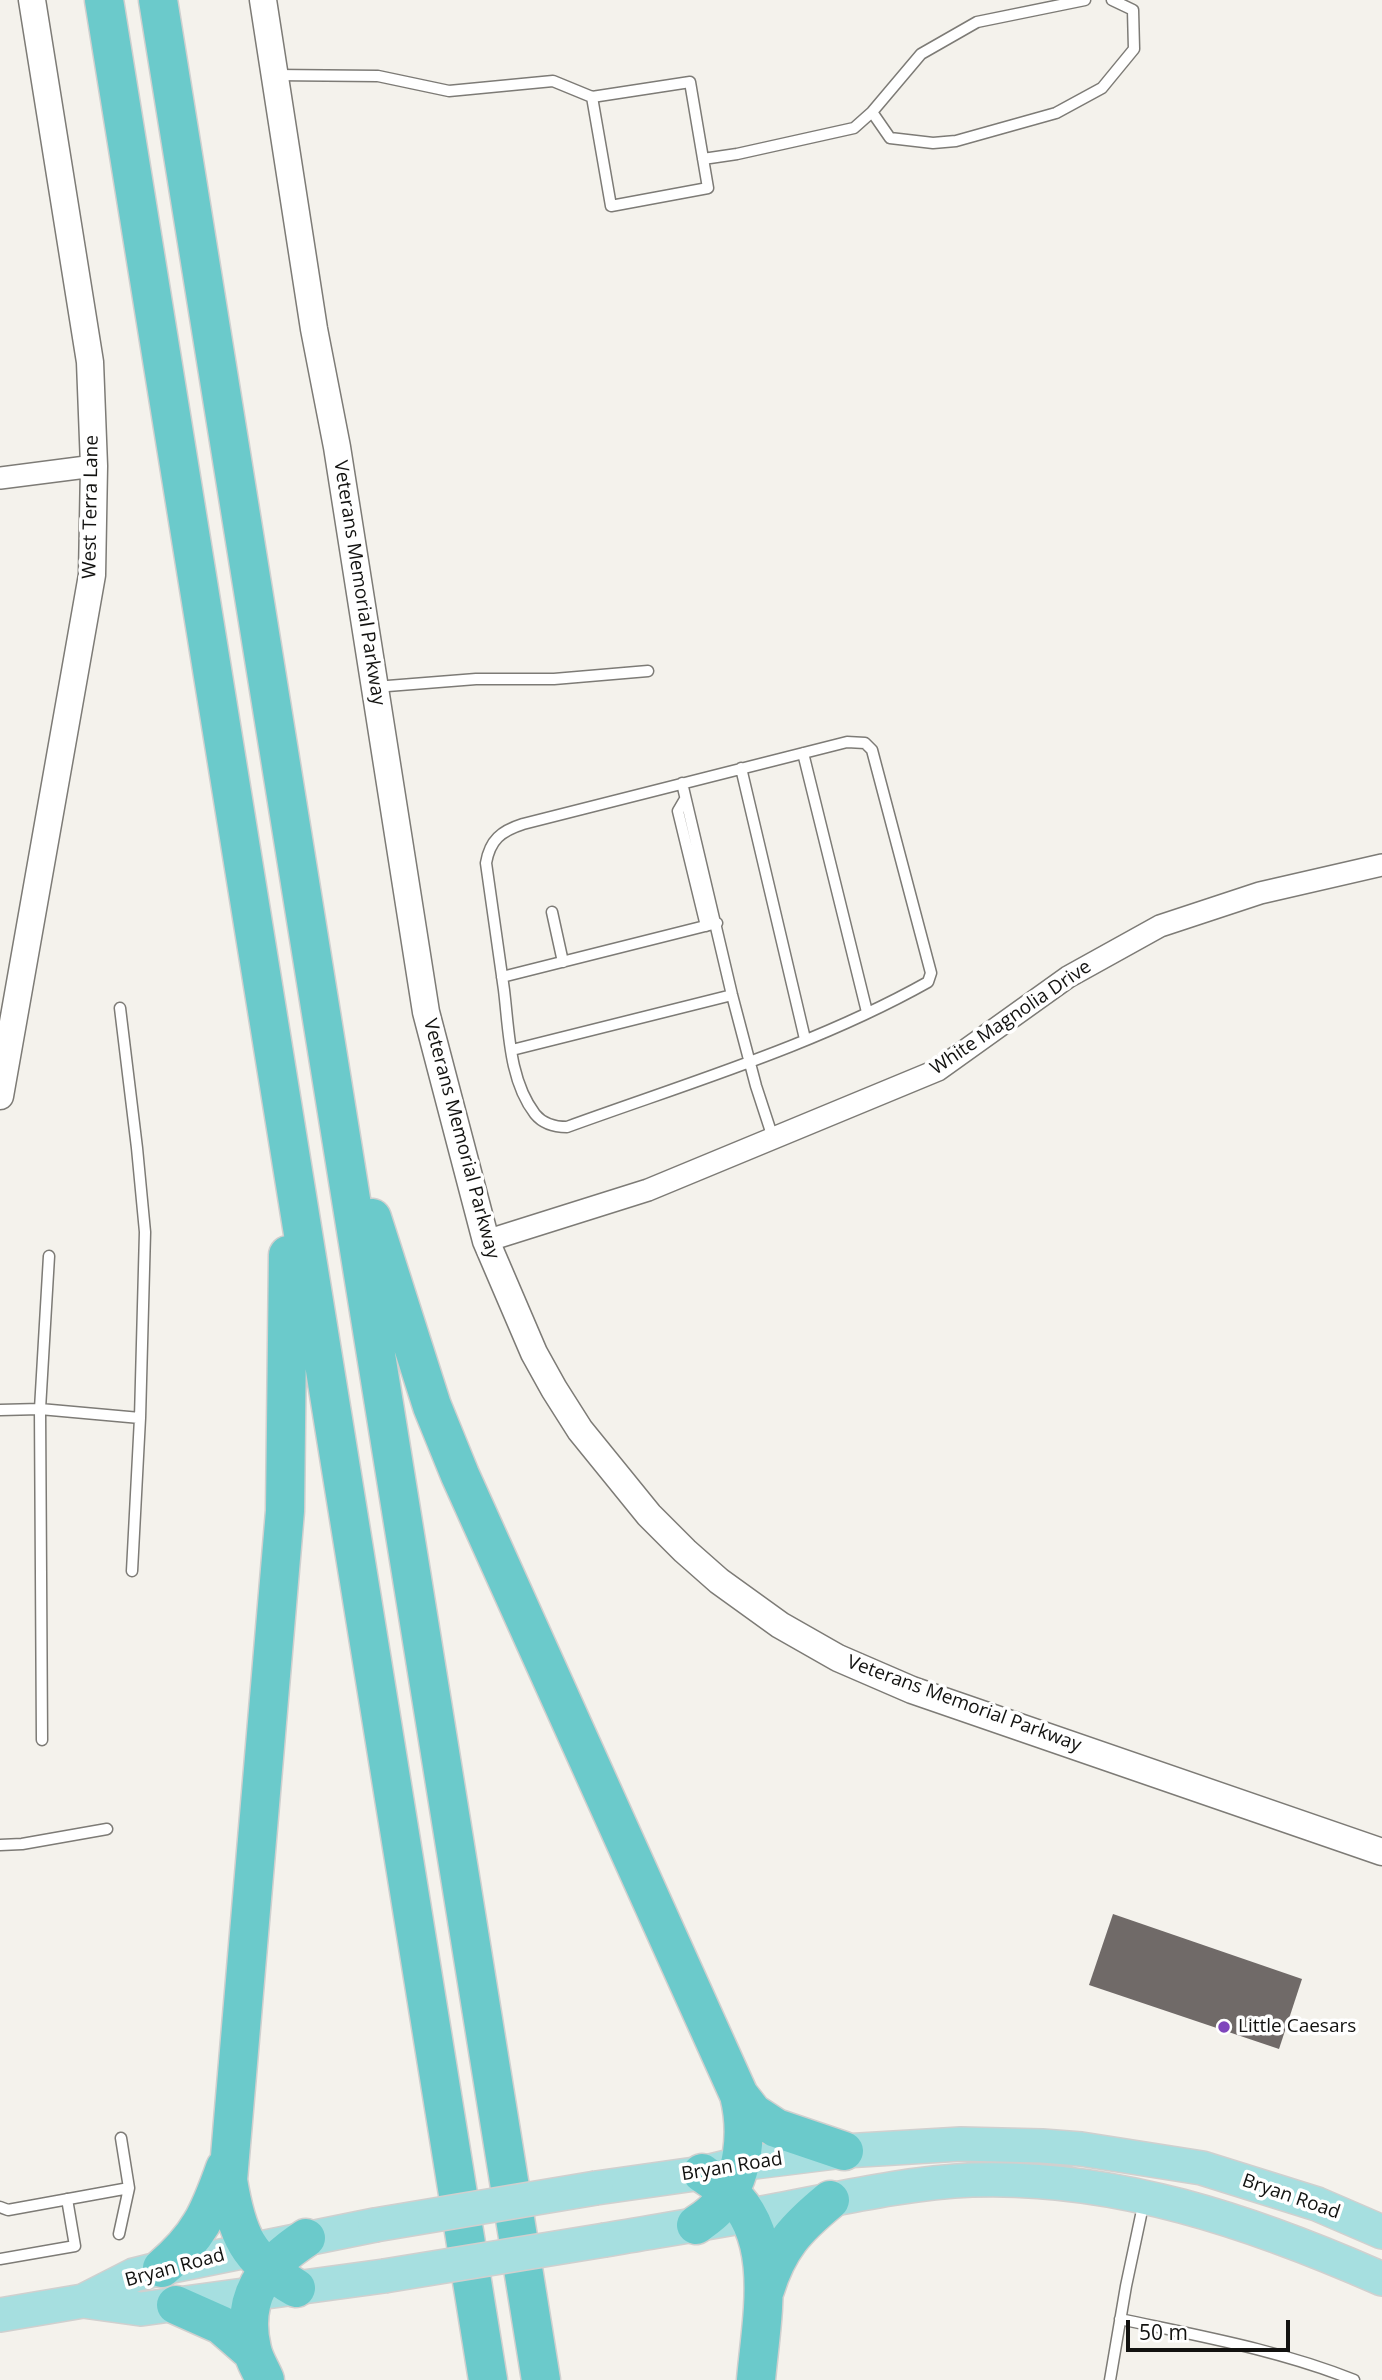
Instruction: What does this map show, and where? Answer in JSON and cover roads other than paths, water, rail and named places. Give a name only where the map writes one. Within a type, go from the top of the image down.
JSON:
[{"type":"highway","points":[[104,0],[488,2380]]},
{"type":"highway","points":[[158,0],[541,2380]]},
{"type":"highway","points":[[267,2275],[235,2217],[228,2180],[228,2159],[285,1511],[289,1261],[284,1108]]},
{"type":"highway","points":[[339,1124],[389,1267],[432,1406],[460,1475],[739,2095],[745,2118],[745,2139],[730,2186],[717,2209],[696,2225]]},
{"type":"highway","points":[[739,2095],[753,2112],[776,2128],[844,2151]]},
{"type":"highway","points":[[162,2268],[184,2249],[197,2232],[210,2209],[228,2159]]},
{"type":"highway","points":[[730,2186],[755,2232],[762,2262],[764,2296],[756,2380]]},
{"type":"highway","points":[[764,2296],[771,2269],[783,2246],[797,2228],[830,2200]]},
{"type":"highway","points":[[259,2366],[249,2317],[267,2275],[283,2253],[306,2238]]},
{"type":"highway","points":[[176,2305],[221,2325],[259,2366]]},
{"type":"main road","name":"Bryan Road","points":[[730,2186],[844,2151],[961,2144],[1081,2149],[1202,2168],[1317,2204],[1382,2232]]},
{"type":"main road","name":"Bryan Road","points":[[306,2238],[596,2188],[730,2186],[830,2200],[892,2188],[972,2180],[1093,2188],[1145,2198],[1251,2226],[1382,2279]]},
{"type":"main road","name":"Bryan Road","points":[[83,2301],[134,2275],[162,2268],[267,2275],[384,2277],[696,2225]]},
{"type":"main road","name":"Bryan Road","points":[[0,2315],[83,2301],[141,2309],[176,2305],[267,2275]]},
{"type":"street","name":"West Terra Lane","points":[[0,1096],[15,983],[92,575],[94,466],[90,362],[32,0]]},
{"type":"street","name":"Veterans Memorial Parkway","points":[[263,0],[426,1012],[486,1241],[534,1353],[554,1389],[588,1441],[649,1515],[685,1551],[719,1581],[770,1618],[838,1658],[912,1690],[1382,1852]]},
{"type":"street","points":[[0,478],[94,466]]},
{"type":"street","name":"White Magnolia Drive","points":[[486,1241],[648,1190],[938,1070],[1068,977],[1160,926],[1260,893],[1382,865]]},
{"type":"lane","points":[[703,159],[853,128],[872,112],[921,54],[977,22],[1086,0]]},
{"type":"lane","points":[[872,112],[891,138],[933,143],[956,141],[1056,113],[1102,88],[1134,49],[1133,10],[1112,0]]},
{"type":"lane","points":[[274,75],[378,76],[449,91],[553,81],[592,97],[690,82],[708,188],[611,206],[592,97]]},
{"type":"lane","points":[[375,687],[476,678],[554,679],[648,671]]},
{"type":"lane","points":[[846,742],[865,743],[872,750],[931,973],[928,982],[805,1039],[568,1128],[543,1122],[527,1101],[518,1081],[486,863],[489,849],[504,830],[741,768],[846,742]]},
{"type":"lane","points":[[803,753],[867,1012]]},
{"type":"lane","points":[[741,768],[805,1039]]},
{"type":"lane","points":[[682,783],[711,924],[774,1138]]},
{"type":"lane","points":[[552,912],[563,962]]},
{"type":"lane","points":[[502,977],[711,924]]},
{"type":"lane","points":[[512,1050],[732,995]]},
{"type":"lane","points":[[120,1008],[145,1232],[140,1418],[132,1571]]},
{"type":"lane","points":[[42,1740],[40,1409],[50,1256]]},
{"type":"lane","points":[[0,1410],[40,1409],[140,1418]]},
{"type":"lane","points":[[0,1845],[22,1844],[107,1829]]},
{"type":"lane","points":[[119,2234],[129,2188],[121,2138]]},
{"type":"lane","points":[[0,2207],[8,2210],[129,2188]]},
{"type":"lane","points":[[1110,2380],[1145,2198]]},
{"type":"lane","points":[[0,2259],[75,2246],[67,2199]]},
{"type":"lane","points":[[1120,2319],[1236,2344],[1332,2371],[1354,2380]]},
{"type":"lane","points":[[1312,2380],[1313,2366]]},
{"type":"place","name":"Little Caesars","points":[[1224,2027]]}]
